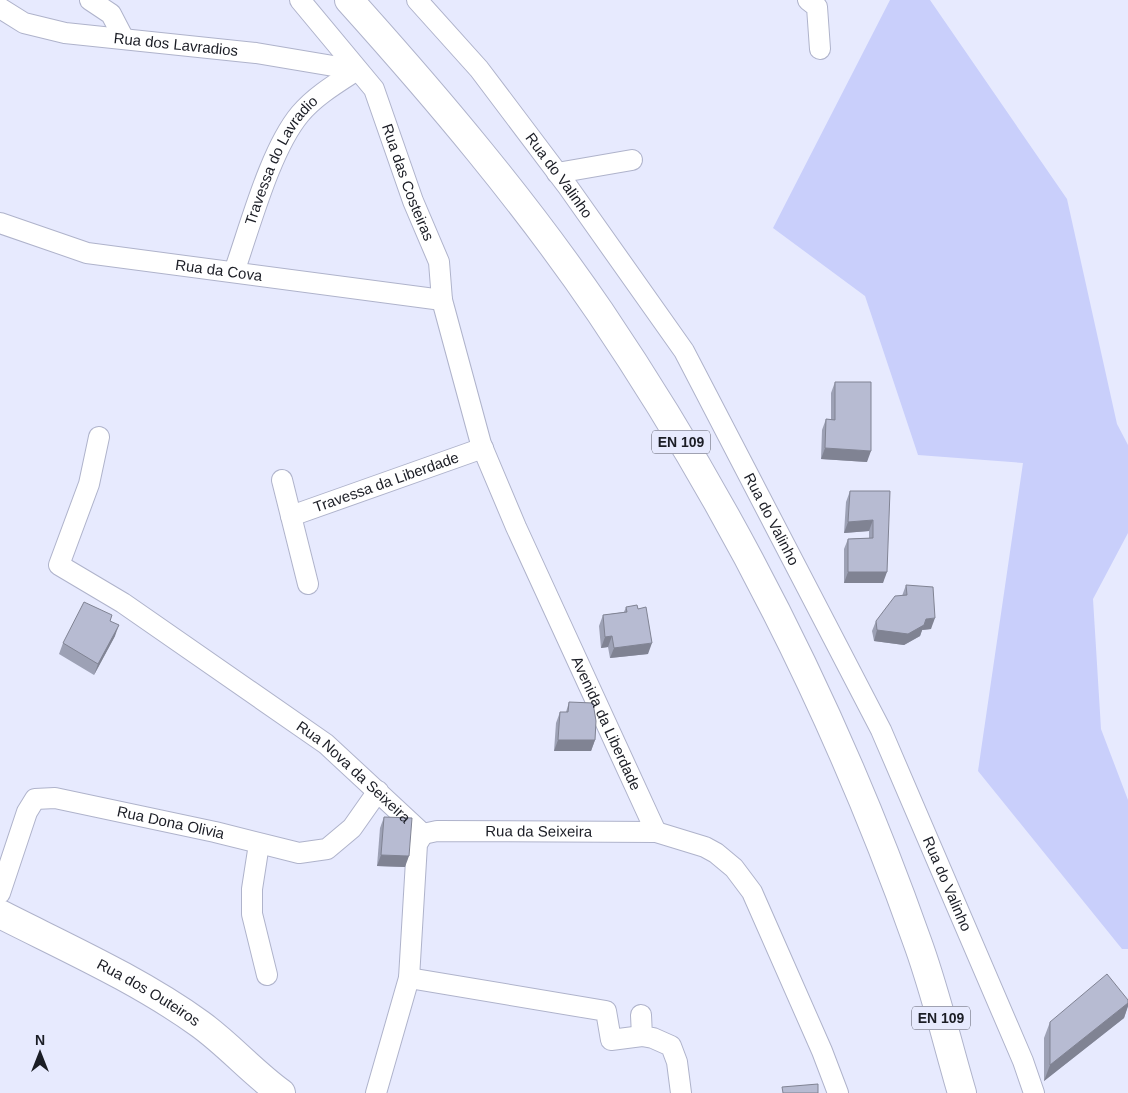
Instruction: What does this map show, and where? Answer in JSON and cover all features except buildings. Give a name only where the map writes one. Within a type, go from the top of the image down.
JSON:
[{"type":"main road","name":"EN 109","points":[[349,0],[431,92],[545,237],[594,304],[673,427],[733,532],[834,732],[918,943],[962,1093]]},
{"type":"main road","name":"Rua dos Outeiros","points":[[0,914],[143,988],[184,1014],[214,1035],[263,1080],[281,1093]]},
{"type":"street","points":[[90,0],[111,14],[124,39]]},
{"type":"street","name":"Rua das Costeiras","points":[[300,0],[374,89],[413,201],[439,262],[442,300]]},
{"type":"street","name":"Rua do Valinho","points":[[417,0],[479,69],[557,173],[684,351],[881,730],[1023,1060],[1034,1093]]},
{"type":"street","points":[[808,0],[817,8],[820,49]]},
{"type":"street","name":"Rua dos Lavradios","points":[[0,8],[24,23],[65,33],[256,53],[357,70]]},
{"type":"street","name":"Travessa do Lavradio","points":[[234,272],[275,157],[299,115],[327,89],[357,70]]},
{"type":"street","points":[[557,173],[632,160]]},
{"type":"street","name":"Rua da Cova","points":[[0,223],[87,253],[442,300]]},
{"type":"street","name":"Avenida da Liberdade","points":[[442,300],[483,448],[516,527],[656,832]]},
{"type":"street","name":"Rua Nova da Seixeira","points":[[99,437],[89,484],[60,565],[123,603],[326,744],[423,834],[417,844],[409,978],[376,1093]]},
{"type":"street","name":"Travessa da Liberdade","points":[[291,516],[483,448]]},
{"type":"street","points":[[282,480],[308,584]]},
{"type":"street","name":"Rua Dona Olivia","points":[[0,894],[30,805],[35,799],[55,798],[215,832],[299,853],[327,849],[352,828],[378,791]]},
{"type":"street","name":"Rua da Seixeira","points":[[423,834],[437,831],[656,832]]},
{"type":"street","points":[[656,832],[704,847],[724,859],[743,879],[758,904],[822,1051],[838,1093]]},
{"type":"street","points":[[259,844],[252,889],[252,914],[267,975]]},
{"type":"street","points":[[409,978],[606,1011],[611,1040],[642,1036],[653,1038],[671,1046],[677,1062],[682,1093]]},
{"type":"street","points":[[641,1015],[642,1036]]},
{"type":"shaded area","points":[[890,0],[930,0],[1067,199],[1117,424],[1128,445],[1128,533],[1093,599],[1101,729],[1128,800],[1128,949],[1122,949],[978,771],[1023,463],[918,455],[865,296],[773,228]]}]
